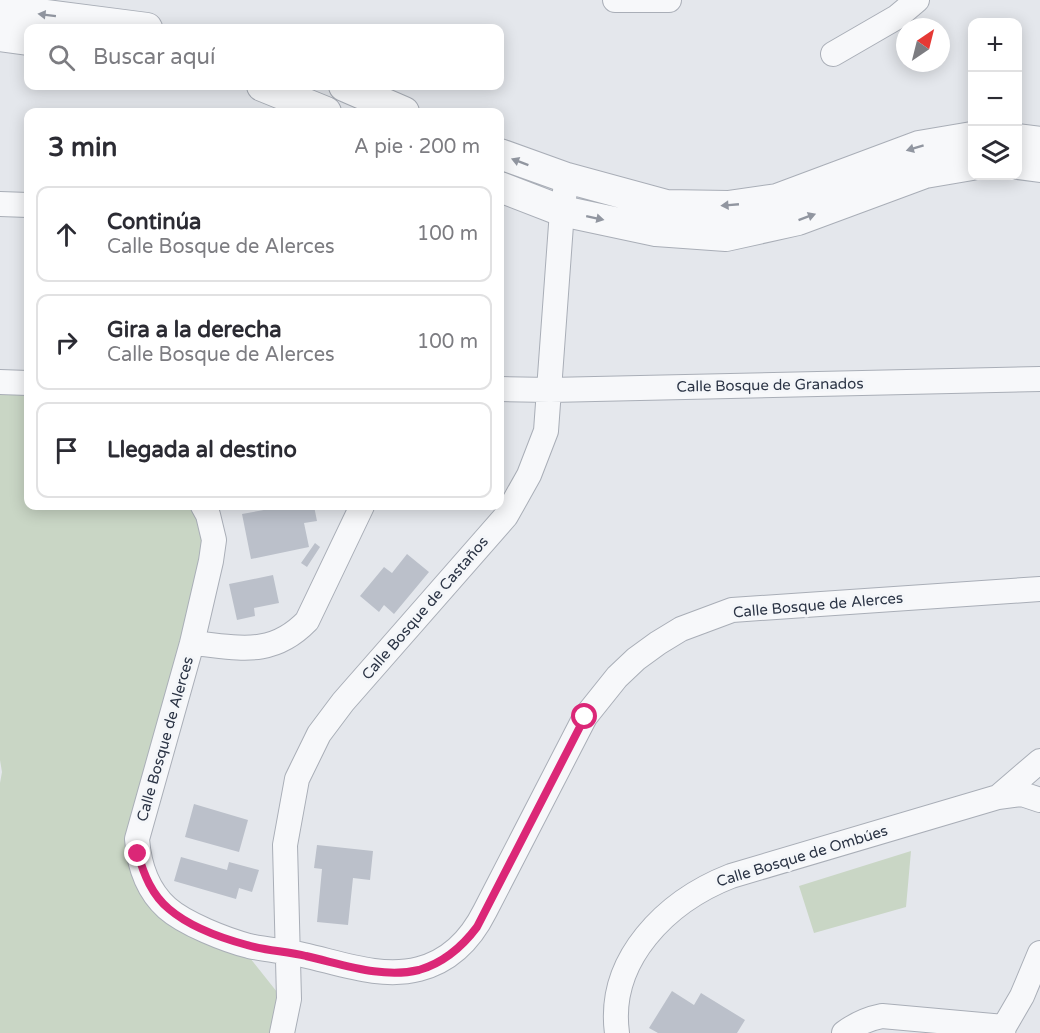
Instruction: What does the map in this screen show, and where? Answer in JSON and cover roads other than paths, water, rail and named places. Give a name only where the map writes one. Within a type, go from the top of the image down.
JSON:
[{"type":"street","points":[[615,0],[669,0]]},
{"type":"street","points":[[833,54],[897,17],[917,0]]},
{"type":"street","points":[[0,9],[116,24]]},
{"type":"street","points":[[0,36],[24,39]]},
{"type":"street","points":[[272,90],[316,108]]},
{"type":"street","points":[[353,90],[395,108]]},
{"type":"street","points":[[504,155],[567,178],[666,205],[728,206],[777,199],[919,146],[968,138]]},
{"type":"street","points":[[1022,140],[1040,142]]},
{"type":"street","points":[[1022,165],[1040,167]]},
{"type":"street","points":[[504,189],[562,211],[656,231],[726,236],[798,220],[925,173],[968,166]]},
{"type":"street","name":"Calle Bosque de Castaños","points":[[282,1033],[289,999],[285,845],[297,779],[319,734],[343,702],[506,516],[529,475],[546,431],[562,211],[567,178]]},
{"type":"street","points":[[0,204],[24,206]]},
{"type":"street","name":"Calle Bosque de Granados","points":[[504,389],[1040,379]]},
{"type":"street","points":[[0,382],[24,383]]},
{"type":"street","name":"Calle Bosque de Alerces","points":[[205,510],[214,540],[212,561],[192,643],[137,839],[142,869],[156,896],[166,907],[184,920],[249,946],[289,952],[367,970],[394,973],[420,969],[437,963],[466,942],[477,927],[572,739],[590,710],[617,677],[636,659],[681,630],[706,618],[732,610],[1040,589]]},
{"type":"street","points":[[192,643],[262,648],[284,640],[296,632],[306,621],[360,510]]},
{"type":"street","points":[[998,797],[1040,761]]},
{"type":"street","name":"Calle Bosque de Ombúes","points":[[616,1033],[616,1000],[628,964],[662,918],[694,893],[731,876],[998,797],[1022,794],[1040,800]]},
{"type":"street","points":[[844,1033],[854,1025],[882,1016],[1004,1030],[1022,996],[1040,953]]}]
